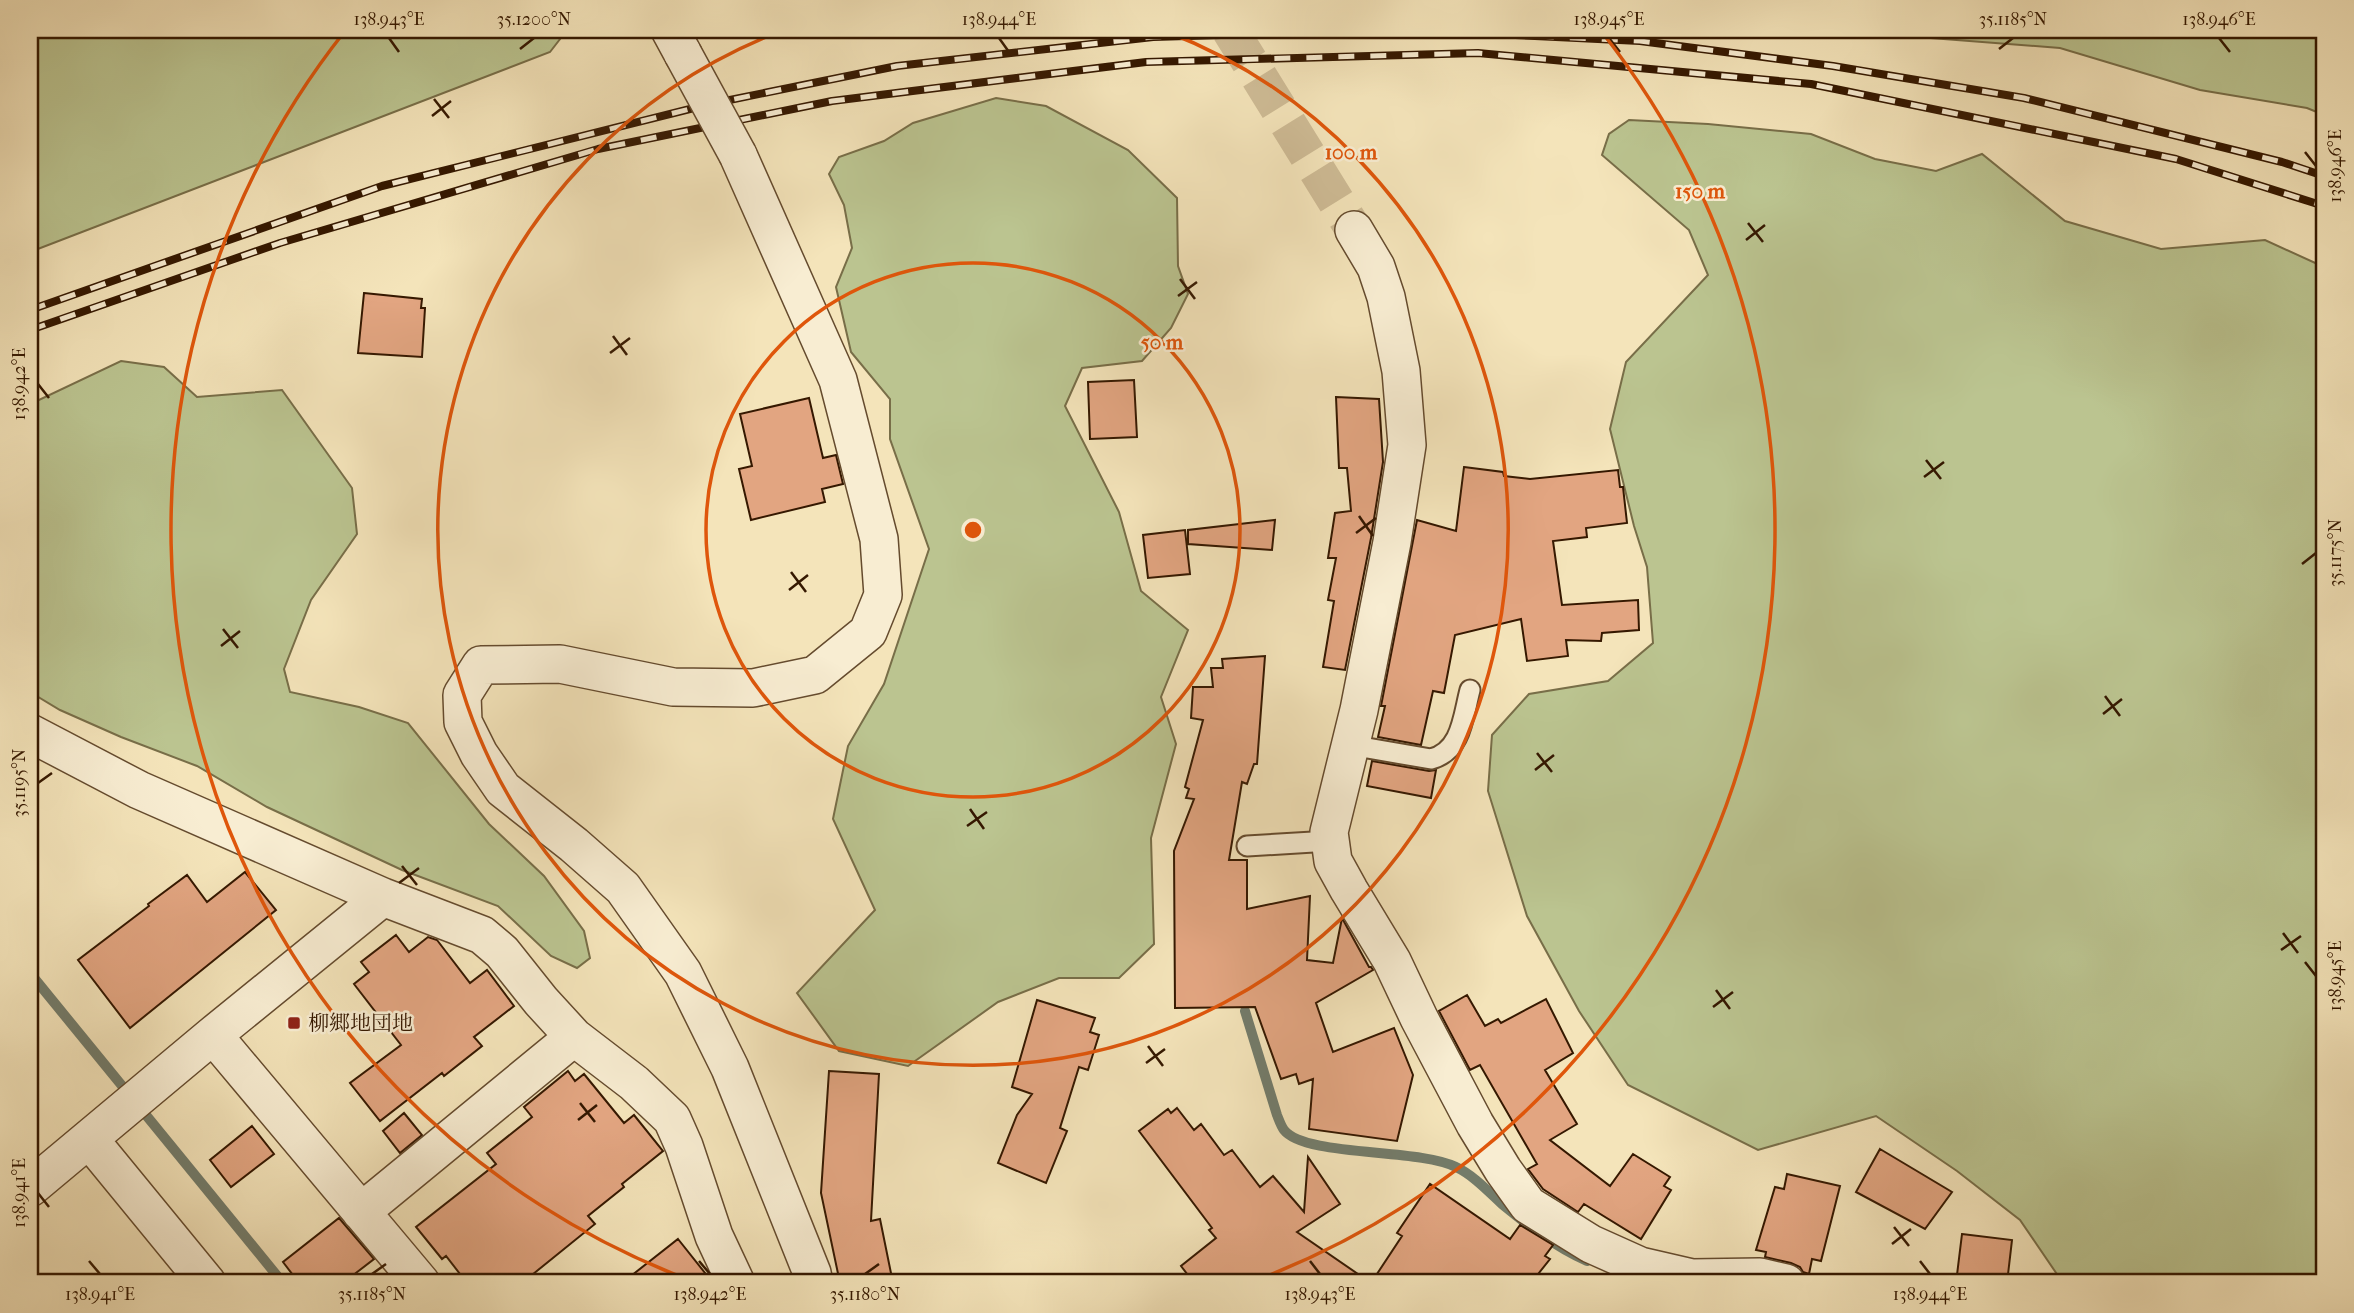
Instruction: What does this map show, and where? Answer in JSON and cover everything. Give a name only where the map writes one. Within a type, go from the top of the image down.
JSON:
[{"type":"street","points":[[677,42],[738,155],[838,380],[879,539],[883,595],[868,632],[815,675],[753,688],[673,687],[560,664],[481,665],[462,695],[463,722],[502,789],[574,845],[623,888],[683,973],[730,1068],[814,1283]]},
{"type":"street","points":[[1354,230],[1376,267],[1386,297],[1401,371],[1407,445],[1389,555],[1350,745],[1329,832],[1333,860],[1392,961],[1475,1124],[1528,1205],[1591,1244],[1640,1266],[1692,1278],[1760,1277],[1786,1283]]},
{"type":"street","points":[[30,733],[139,790],[383,897],[482,935],[502,952],[574,1037],[634,1083],[672,1119],[684,1146],[714,1236],[736,1283]]},
{"type":"street","points":[[30,1188],[212,1035],[383,897]]},
{"type":"street","points":[[212,1035],[421,1283]]},
{"type":"street","points":[[361,1212],[574,1037]]},
{"type":"street","points":[[89,1139],[207,1283]]},
{"type":"lane","points":[[1350,745],[1431,759],[1441,757],[1450,750],[1459,735],[1470,690]]},
{"type":"lane","points":[[1247,846],[1330,841]]},
{"type":"green space","points":[[30,30],[567,30],[550,52],[30,252]]},
{"type":"green space","points":[[1827,30],[2324,30],[2324,115],[2307,108],[2200,90],[2060,48]]},
{"type":"green space","points":[[996,98],[1046,106],[1128,150],[1177,198],[1178,266],[1188,294],[1171,328],[1142,361],[1082,368],[1065,406],[1119,512],[1141,591],[1188,630],[1161,697],[1176,744],[1151,838],[1154,944],[1119,978],[1059,978],[998,1002],[908,1066],[839,1051],[797,993],[875,910],[833,819],[848,746],[884,684],[929,549],[890,439],[890,399],[851,352],[836,287],[852,248],[844,205],[829,174],[839,157],[884,141],[913,123]]},
{"type":"green space","points":[[1629,120],[1811,134],[1875,159],[1936,171],[1982,154],[2065,221],[2161,249],[2265,240],[2324,267],[2324,1283],[2063,1283],[2020,1220],[1957,1171],[1876,1116],[1758,1150],[1628,1085],[1579,1011],[1527,916],[1488,791],[1492,735],[1529,694],[1608,681],[1653,643],[1647,567],[1610,429],[1626,362],[1708,275],[1689,230],[1602,155],[1609,134]]},
{"type":"green space","points":[[121,361],[164,367],[197,397],[282,390],[352,488],[357,534],[311,600],[284,669],[290,692],[359,707],[408,723],[489,824],[544,876],[584,931],[590,958],[577,968],[551,956],[498,906],[402,870],[267,807],[197,766],[60,710],[30,692],[30,400],[39,400]]},
{"type":"building","points":[[364,293],[422,299],[421,308],[425,308],[422,357],[358,353]]},
{"type":"building","points":[[1134,380],[1137,437],[1090,439],[1088,382]]},
{"type":"building","points":[[1336,397],[1379,399],[1383,462],[1345,670],[1323,667],[1334,601],[1328,600],[1336,558],[1328,558],[1335,513],[1351,511],[1347,468],[1339,468]]},
{"type":"building","points":[[809,398],[823,458],[836,455],[843,484],[822,489],[825,502],[751,520],[739,469],[752,466],[740,414]]},
{"type":"building","points":[[1464,467],[1530,479],[1618,470],[1627,523],[1586,528],[1587,537],[1553,541],[1562,605],[1638,600],[1639,630],[1602,633],[1601,641],[1566,640],[1568,656],[1527,661],[1521,619],[1455,635],[1444,693],[1433,691],[1421,745],[1378,737],[1385,706],[1381,706],[1417,520],[1456,531]]},
{"type":"building","points":[[1275,520],[1272,550],[1188,544],[1188,530]]},
{"type":"building","points":[[1185,530],[1190,574],[1148,578],[1143,535]]},
{"type":"building","points":[[1265,656],[1257,764],[1254,764],[1247,784],[1242,782],[1229,860],[1247,860],[1247,909],[1310,896],[1307,960],[1333,963],[1342,918],[1373,970],[1316,1003],[1333,1052],[1394,1028],[1413,1075],[1397,1141],[1309,1129],[1313,1079],[1299,1084],[1296,1074],[1281,1079],[1255,1007],[1175,1008],[1174,851],[1194,799],[1186,798],[1189,789],[1185,787],[1203,720],[1191,718],[1193,687],[1213,687],[1211,668],[1223,668],[1222,659]]},
{"type":"building","points":[[1372,761],[1436,770],[1431,798],[1367,786]]},
{"type":"building","points":[[245,872],[276,910],[130,1028],[78,960],[187,875],[207,902]]},
{"type":"building","points":[[396,935],[409,952],[428,937],[437,940],[470,983],[487,970],[514,1006],[474,1037],[482,1046],[380,1121],[350,1083],[401,1045],[354,984],[369,972],[361,962]]},
{"type":"building","points":[[1467,995],[1485,1026],[1498,1019],[1501,1023],[1546,999],[1573,1053],[1545,1070],[1577,1124],[1550,1140],[1610,1186],[1633,1154],[1670,1177],[1664,1186],[1671,1190],[1641,1239],[1584,1204],[1578,1212],[1543,1189],[1528,1169],[1537,1164],[1480,1065],[1470,1070],[1439,1011]]},
{"type":"building","points":[[1037,1000],[1095,1018],[1090,1032],[1099,1035],[1088,1070],[1079,1067],[1060,1128],[1067,1131],[1046,1183],[998,1163],[1017,1115],[1032,1094],[1012,1087]]},
{"type":"building","points":[[568,1071],[575,1081],[584,1074],[624,1123],[634,1115],[663,1151],[588,1216],[595,1224],[522,1283],[467,1283],[446,1256],[442,1259],[416,1227],[496,1164],[487,1153],[532,1117],[524,1107]]},
{"type":"building","points":[[829,1071],[879,1074],[871,1221],[880,1219],[893,1283],[840,1283],[821,1193]]},
{"type":"building","points":[[1177,1108],[1194,1130],[1201,1124],[1224,1155],[1232,1150],[1260,1187],[1273,1176],[1304,1212],[1308,1157],[1340,1204],[1297,1232],[1371,1283],[1194,1283],[1181,1266],[1216,1238],[1209,1230],[1212,1228],[1139,1131],[1168,1109],[1171,1113]]},
{"type":"building","points":[[404,1113],[422,1135],[400,1153],[383,1131]]},
{"type":"building","points":[[252,1126],[274,1154],[231,1187],[210,1160]]},
{"type":"building","points":[[1880,1149],[1952,1192],[1925,1229],[1856,1192]]},
{"type":"building","points":[[1787,1174],[1840,1186],[1821,1261],[1812,1259],[1809,1274],[1791,1263],[1765,1257],[1766,1252],[1756,1250],[1775,1187],[1784,1189]]},
{"type":"building","points":[[1430,1184],[1510,1239],[1520,1225],[1553,1245],[1545,1256],[1550,1259],[1531,1283],[1371,1283],[1402,1236],[1397,1233]]},
{"type":"building","points":[[339,1218],[374,1259],[343,1283],[299,1283],[283,1262]]},
{"type":"building","points":[[1962,1234],[2012,1240],[2007,1283],[1956,1283]]},
{"type":"building","points":[[678,1239],[713,1283],[622,1283]]},
{"type":"waterway","points":[[30,973],[283,1283]]},
{"type":"waterway","points":[[1245,1011],[1277,1115],[1284,1130],[1296,1139],[1338,1149],[1439,1161],[1456,1167],[1543,1236],[1587,1261]]},
{"type":"tunnel","points":[[1230,30],[1354,230]]},
{"type":"railway","points":[[30,310],[382,186],[710,104],[897,66],[1153,37],[1396,30]]},
{"type":"railway","points":[[1410,30],[1640,41],[1833,66],[2024,98],[2282,162],[2324,176]]},
{"type":"railway","points":[[30,330],[280,243],[598,149],[832,101],[1146,62],[1478,53],[1811,84],[2176,159],[2324,206]]},
{"type":"place","name":"柳郷地団地","points":[[294,1023]]}]
